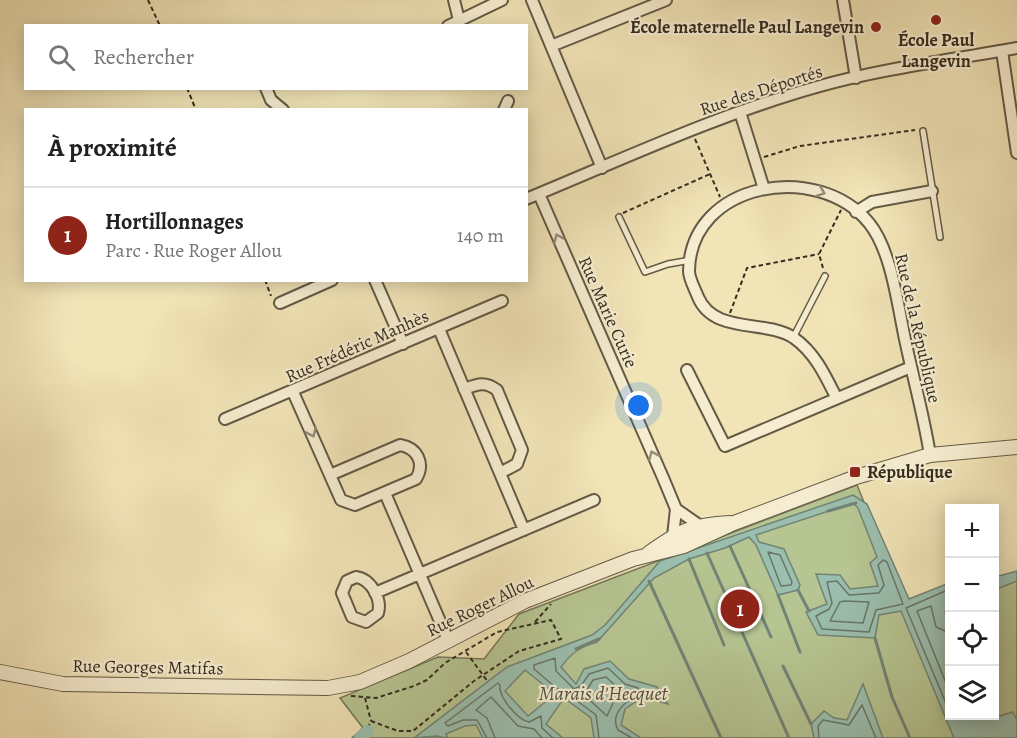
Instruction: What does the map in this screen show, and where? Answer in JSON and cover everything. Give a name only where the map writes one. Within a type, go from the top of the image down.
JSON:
[{"type":"street","points":[[454,0],[459,20]]},
{"type":"street","points":[[452,24],[501,0]]},
{"type":"street","points":[[532,0],[602,168]]},
{"type":"street","points":[[551,46],[666,0]]},
{"type":"street","points":[[843,0],[856,78]]},
{"type":"street","name":"Rue des Déportés","points":[[531,196],[740,111],[821,86],[1017,48]]},
{"type":"street","points":[[1002,51],[1017,153]]},
{"type":"street","points":[[267,90],[271,100],[281,108]]},
{"type":"street","points":[[740,111],[764,189]]},
{"type":"street","name":"Rue de la République","points":[[836,397],[815,357],[793,338],[770,329],[719,319],[699,300],[688,273],[693,244],[713,215],[723,206],[747,193],[781,185],[814,189],[844,202],[869,223],[885,254],[930,455]]},
{"type":"street","points":[[856,212],[872,202],[932,191]]},
{"type":"street","name":"Rue Marie Curie","points":[[531,196],[676,508]]},
{"type":"street","points":[[280,303],[327,282]]},
{"type":"street","points":[[376,282],[403,344]]},
{"type":"street","name":"Rue Frédéric Manhès","points":[[225,419],[293,392],[502,301]]},
{"type":"street","points":[[439,328],[524,530]]},
{"type":"street","points":[[687,370],[725,446],[911,367]]},
{"type":"street","points":[[464,389],[479,383],[489,384],[497,390],[522,450],[517,464],[500,473]]},
{"type":"street","points":[[293,392],[341,500],[350,506],[416,479],[420,473],[417,454],[407,446],[400,445],[330,475]]},
{"type":"street","name":"Rue Roger Allou","points":[[297,687],[328,688],[360,682],[409,661],[525,601],[647,555],[690,543],[734,523],[856,477],[930,455],[1016,446]]},
{"type":"street","points":[[385,493],[448,640]]},
{"type":"street","points":[[375,594],[594,500]]},
{"type":"street","points":[[676,508],[699,525],[690,543],[673,536],[676,508]]},
{"type":"street","name":"Rue Roger Allou","points":[[647,555],[673,536],[699,525],[734,523]]},
{"type":"street","name":"Rue Georges Matifas","points":[[0,672],[63,684],[297,687]]},
{"type":"lane","points":[[924,131],[940,237]]},
{"type":"lane","points":[[619,217],[645,272],[668,264],[691,261]]},
{"type":"lane","points":[[793,338],[825,276]]},
{"type":"path","points":[[148,0],[159,24]]},
{"type":"path","points":[[188,90],[195,108]]},
{"type":"path","points":[[691,131],[723,206]]},
{"type":"path","points":[[755,159],[800,146],[924,131]]},
{"type":"path","points":[[619,217],[625,210],[710,174]]},
{"type":"path","points":[[825,276],[819,254],[844,202]]},
{"type":"path","points":[[727,321],[747,268],[819,254]]},
{"type":"path","points":[[266,282],[272,298],[280,303]]},
{"type":"path","points":[[535,622],[558,597],[560,588]]},
{"type":"path","points":[[354,697],[376,698],[414,686],[427,680],[445,663],[497,632],[520,629],[535,622],[551,620],[561,639],[519,651],[482,675],[413,731],[398,731],[371,721]]},
{"type":"path","points":[[466,652],[488,682]]},
{"type":"path","points":[[365,698],[371,721],[369,725]]},
{"type":"green space","points":[[857,485],[906,605],[945,594],[945,720],[999,720],[999,579],[1017,574],[1017,738],[352,738],[363,728],[340,698],[438,657],[484,659],[519,614]]},
{"type":"water","name":"Marais d'Hecquet","points":[[853,495],[867,504],[909,599],[945,585],[945,716],[901,611],[879,615],[875,638],[818,635],[806,612],[827,604],[816,574],[840,575],[850,589],[878,586],[870,563],[877,557],[858,508],[853,503],[756,535],[759,542],[784,549],[800,585],[798,590],[778,595],[756,545],[749,537],[725,548],[689,559],[654,578],[597,642],[581,648],[569,657],[561,667],[576,684],[584,669],[610,661],[629,679],[657,687],[668,704],[643,697],[625,709],[621,725],[641,738],[594,738],[591,718],[564,698],[546,724],[563,738],[483,738],[476,725],[465,726],[446,734],[448,738],[436,736],[414,738],[507,667],[592,635],[605,625],[660,561]],"holes":[[[525,670],[555,694],[528,716],[505,691]]]},
{"type":"water","points":[[1017,571],[1017,581],[999,588],[999,576]]},
{"type":"water","points":[[863,684],[883,738],[814,738],[811,724],[824,711],[834,718],[847,720]]},
{"type":"water","points":[[1013,712],[1017,720],[1017,738],[954,738],[946,720],[999,720],[999,716]]},
{"type":"waterway","points":[[828,511],[856,503]]},
{"type":"waterway","points":[[730,546],[771,637]]},
{"type":"waterway","points":[[707,553],[789,738]]},
{"type":"waterway","points":[[689,559],[724,645]]},
{"type":"waterway","points":[[649,581],[721,738]]},
{"type":"waterway","points":[[798,590],[809,611]]},
{"type":"waterway","points":[[778,595],[800,652]]},
{"type":"waterway","points":[[875,638],[892,697],[910,738]]},
{"type":"waterway","points":[[576,649],[599,639]]},
{"type":"waterway","points":[[783,666],[811,724]]},
{"type":"waterway","points":[[360,738],[368,731]]},
{"type":"place","name":"École Paul Langevin","points":[[936,20]]},
{"type":"place","name":"École maternelle Paul Langevin","points":[[876,27]]},
{"type":"place","name":"République","points":[[855,472]]},
{"type":"place","name":"Hortillonnages","points":[[740,609]]}]
